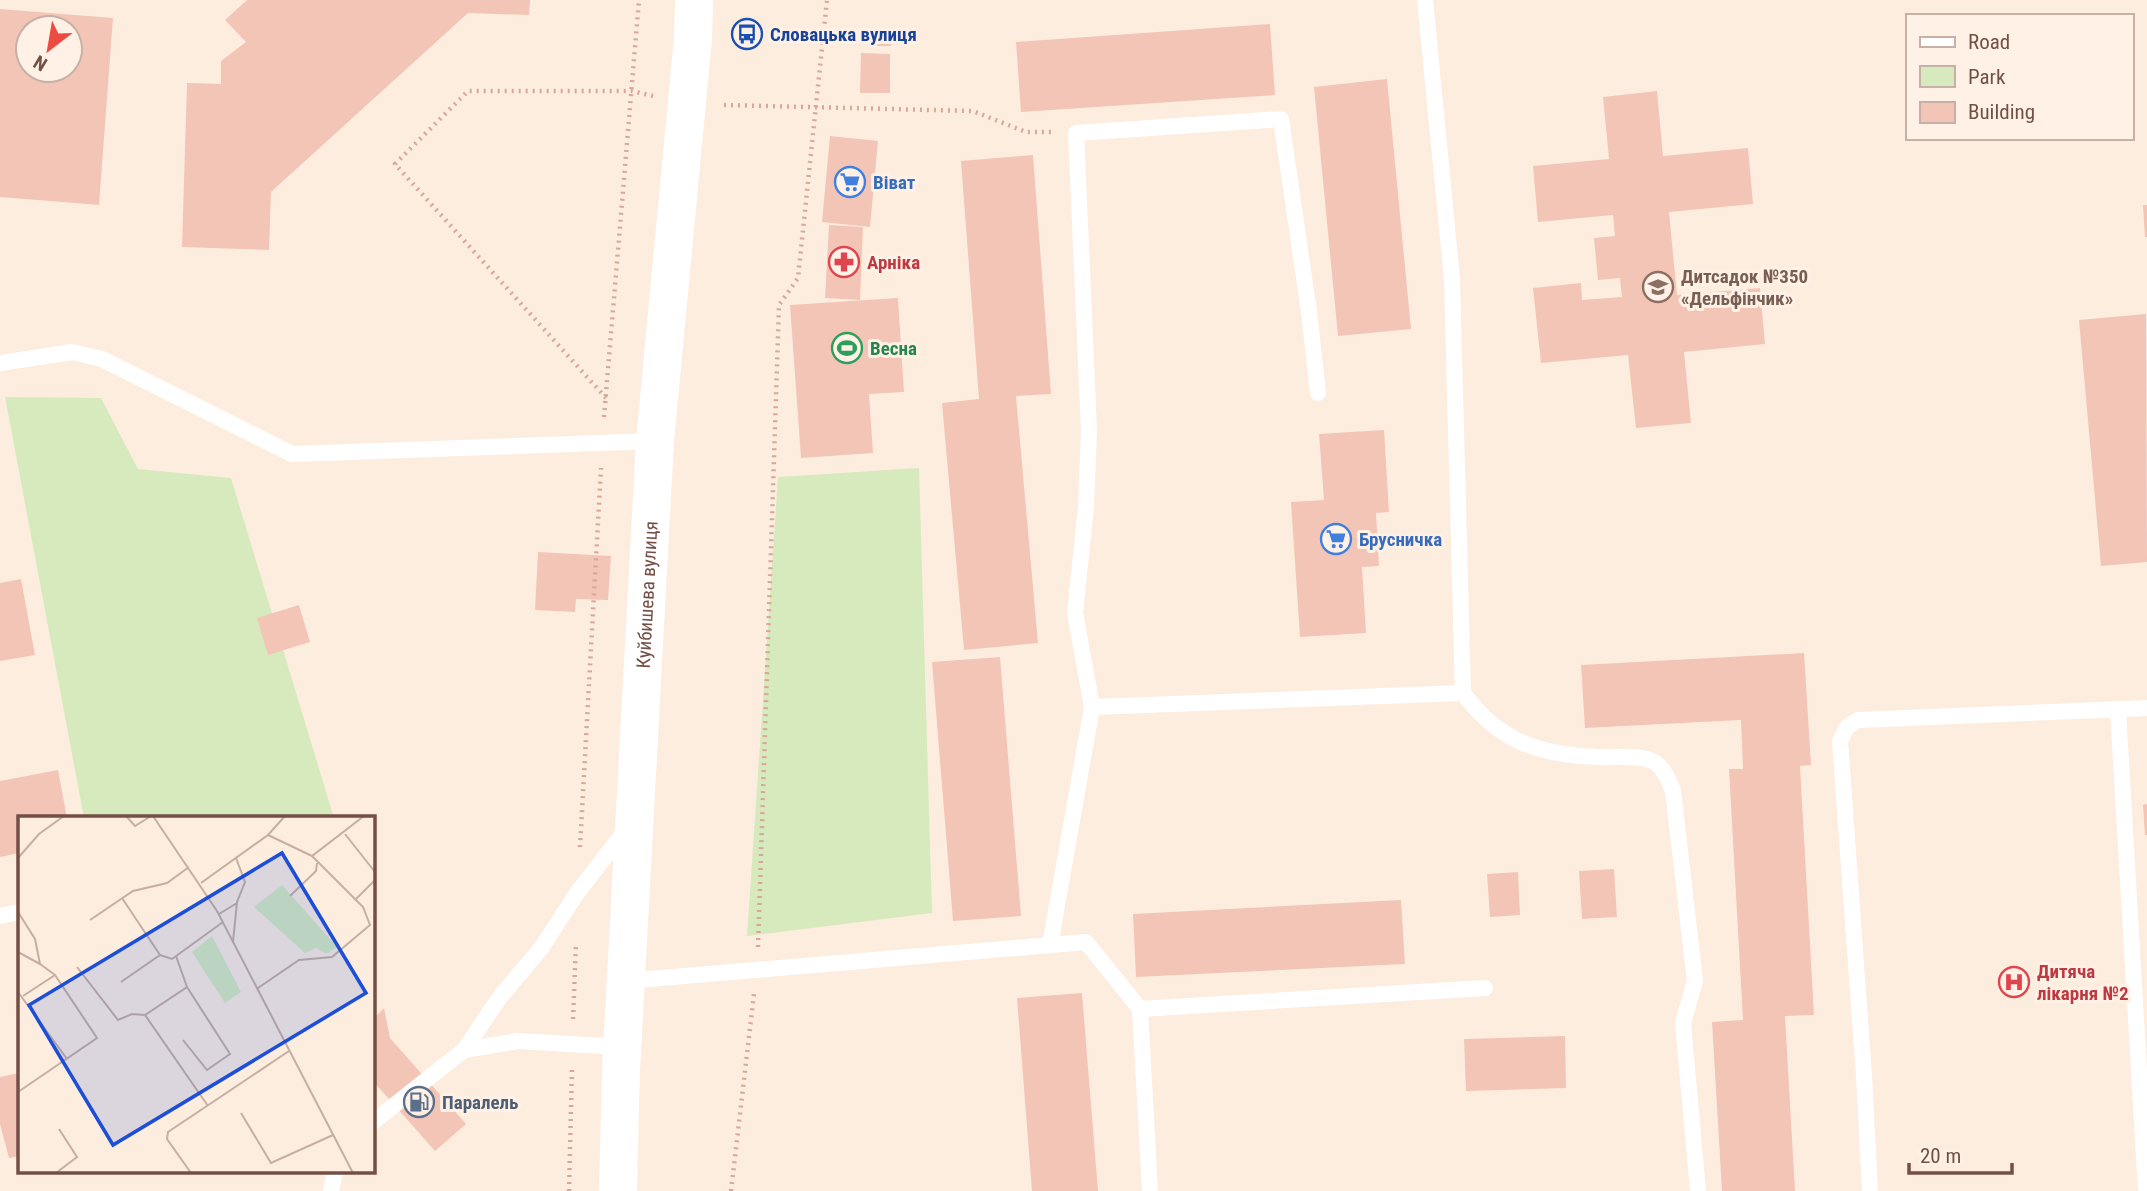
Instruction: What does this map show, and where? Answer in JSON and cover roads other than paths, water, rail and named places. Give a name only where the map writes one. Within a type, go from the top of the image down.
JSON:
[{"type":"main road","name":"Куйбишева вулиця","points":[[618,1191],[622,1047],[654,440],[693,38],[694,0]]},
{"type":"lane","points":[[1424,0],[1452,279],[1463,693],[1478,714],[1506,735],[1535,749],[1570,756],[1649,759],[1665,771],[1673,791],[1695,981],[1683,1023],[1698,1191]]},
{"type":"lane","points":[[1050,945],[1092,707],[1075,613],[1086,507],[1089,430],[1076,133],[1280,119],[1309,312],[1318,393]]},
{"type":"lane","points":[[0,363],[72,352],[102,359],[292,454],[654,440]]},
{"type":"lane","points":[[1092,707],[1463,693]]},
{"type":"lane","points":[[1870,1191],[1840,741],[1847,727],[1858,720],[2147,708]]},
{"type":"lane","points":[[2118,710],[2146,1191]]},
{"type":"lane","points":[[374,1121],[464,1050],[500,997],[542,947],[577,893],[634,819]]},
{"type":"lane","points":[[0,916],[18,912]]},
{"type":"lane","points":[[626,981],[1086,942],[1140,1009],[1150,1191]]},
{"type":"lane","points":[[1140,1009],[1485,988]]},
{"type":"lane","points":[[464,1050],[518,1041],[622,1047]]},
{"type":"place","name":"Словацька вулиця","points":[[747,34]]},
{"type":"place","name":"Віват","points":[[850,182]]},
{"type":"place","name":"Арніка","points":[[844,262]]},
{"type":"place","name":"Дитсадок №350 «Дельфінчик»","points":[[1658,287]]},
{"type":"place","name":"Весна","points":[[847,348]]},
{"type":"place","name":"Брусничка","points":[[1336,539]]},
{"type":"place","name":"Дитяча лікарня №2","points":[[2014,982]]},
{"type":"place","name":"Паралель","points":[[419,1102]]}]
